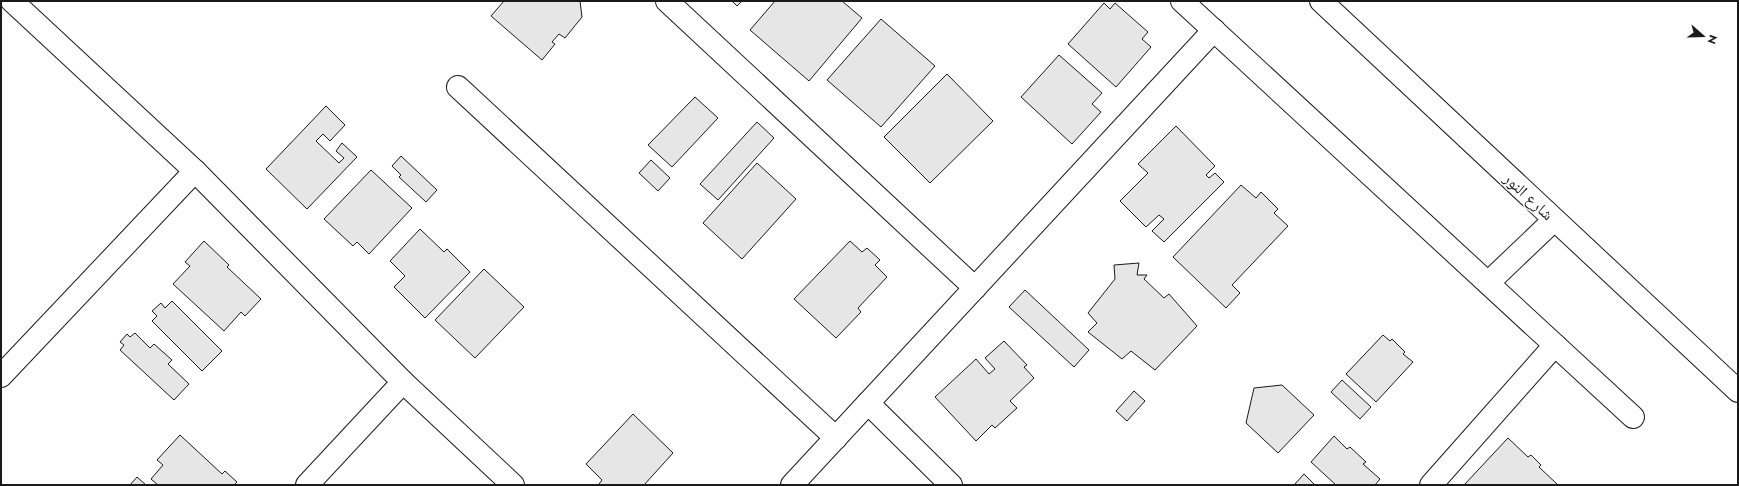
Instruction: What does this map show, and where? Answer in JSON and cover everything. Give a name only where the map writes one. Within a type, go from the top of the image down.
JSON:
[{"type":"street","points":[[12,1],[195,171],[403,382],[513,485]]},
{"type":"street","points":[[667,1],[975,288]]},
{"type":"street","points":[[1182,1],[1633,417]]},
{"type":"street","name":"شارع النور","points":[[1321,1],[1554,220],[1738,390]]},
{"type":"street","points":[[792,485],[1214,30]]},
{"type":"street","points":[[458,86],[836,438]]},
{"type":"street","points":[[1,376],[195,171]]},
{"type":"street","points":[[1488,283],[1554,220]]},
{"type":"street","points":[[1431,485],[1554,344]]},
{"type":"street","points":[[307,485],[403,382]]},
{"type":"street","points":[[868,403],[951,485]]},
{"type":"building","points":[[504,1],[580,1],[582,17],[565,38],[559,34],[552,42],[555,44],[542,60],[491,16]]},
{"type":"building","points":[[732,1],[742,1],[737,6]]},
{"type":"building","points":[[775,1],[842,1],[862,18],[809,81],[750,30]]},
{"type":"building","points":[[1104,3],[1110,9],[1115,3],[1148,32],[1142,39],[1151,47],[1116,87],[1068,44]]},
{"type":"building","points":[[881,19],[935,66],[881,127],[827,80]]},
{"type":"building","points":[[1059,55],[1102,93],[1092,104],[1101,112],[1072,144],[1021,97]]},
{"type":"building","points":[[947,74],[993,121],[930,183],[884,137]]},
{"type":"building","points":[[695,97],[718,118],[672,167],[648,145]]},
{"type":"building","points":[[326,106],[345,125],[330,141],[323,134],[316,141],[339,163],[344,158],[336,151],[342,143],[357,157],[307,209],[266,169]]},
{"type":"building","points":[[757,122],[774,138],[718,200],[700,184]]},
{"type":"building","points":[[1176,126],[1215,166],[1206,175],[1209,178],[1215,173],[1224,182],[1164,242],[1152,231],[1164,219],[1159,215],[1146,227],[1120,201],[1148,173],[1138,164]]},
{"type":"building","points":[[401,156],[437,190],[426,202],[399,177],[401,175],[392,166]]},
{"type":"building","points":[[651,160],[670,178],[658,191],[639,173]]},
{"type":"building","points":[[757,163],[796,199],[742,259],[703,223]]},
{"type":"building","points":[[371,170],[412,208],[369,254],[357,242],[353,246],[324,219]]},
{"type":"building","points":[[1241,185],[1256,198],[1261,192],[1278,209],[1274,213],[1288,226],[1232,285],[1240,293],[1226,308],[1173,257]]},
{"type":"building","points":[[420,229],[444,252],[447,249],[470,272],[425,318],[394,287],[405,276],[390,261]]},
{"type":"building","points":[[204,241],[229,265],[227,267],[261,299],[245,316],[241,312],[224,331],[173,284],[190,266],[185,262]]},
{"type":"building","points":[[850,241],[862,252],[867,248],[880,260],[875,265],[887,277],[858,308],[861,312],[836,338],[794,299]]},
{"type":"building","points":[[1139,263],[1137,275],[1147,275],[1144,279],[1164,298],[1169,294],[1197,326],[1155,370],[1131,351],[1122,359],[1088,332],[1097,323],[1088,313],[1115,279],[1114,265]]},
{"type":"building","points":[[484,269],[524,307],[475,358],[435,320]]},
{"type":"building","points":[[1025,290],[1089,350],[1074,367],[1009,307]]},
{"type":"building","points":[[172,301],[222,351],[202,371],[152,321],[157,316],[152,311],[161,303],[165,308]]},
{"type":"building","points":[[135,333],[150,348],[154,344],[172,360],[168,364],[189,384],[174,400],[120,350],[124,345],[120,342],[127,334],[130,337]]},
{"type":"building","points":[[1383,335],[1390,341],[1392,339],[1405,352],[1403,354],[1413,362],[1376,402],[1346,374]]},
{"type":"building","points":[[1004,341],[1027,365],[1024,367],[1034,378],[1010,401],[1017,408],[995,428],[992,425],[976,441],[935,397],[976,359],[989,374],[995,369],[985,358]]},
{"type":"building","points":[[1342,380],[1371,407],[1360,419],[1331,392]]},
{"type":"building","points":[[1282,385],[1314,415],[1278,453],[1246,423],[1254,388]]},
{"type":"building","points":[[1134,391],[1145,401],[1127,421],[1116,411]]},
{"type":"building","points":[[633,414],[673,453],[644,485],[601,485],[599,484],[602,480],[586,464]]},
{"type":"building","points":[[180,435],[222,474],[225,471],[237,482],[234,485],[158,485],[151,479],[163,465],[157,460]]},
{"type":"building","points":[[1334,436],[1347,449],[1350,447],[1366,462],[1363,464],[1380,479],[1375,485],[1336,485],[1311,462]]},
{"type":"building","points":[[1508,438],[1528,457],[1531,455],[1541,465],[1539,467],[1558,485],[1464,485]]},
{"type":"building","points":[[1304,474],[1315,485],[1294,485]]},
{"type":"building","points":[[137,477],[146,485],[130,485]]}]
